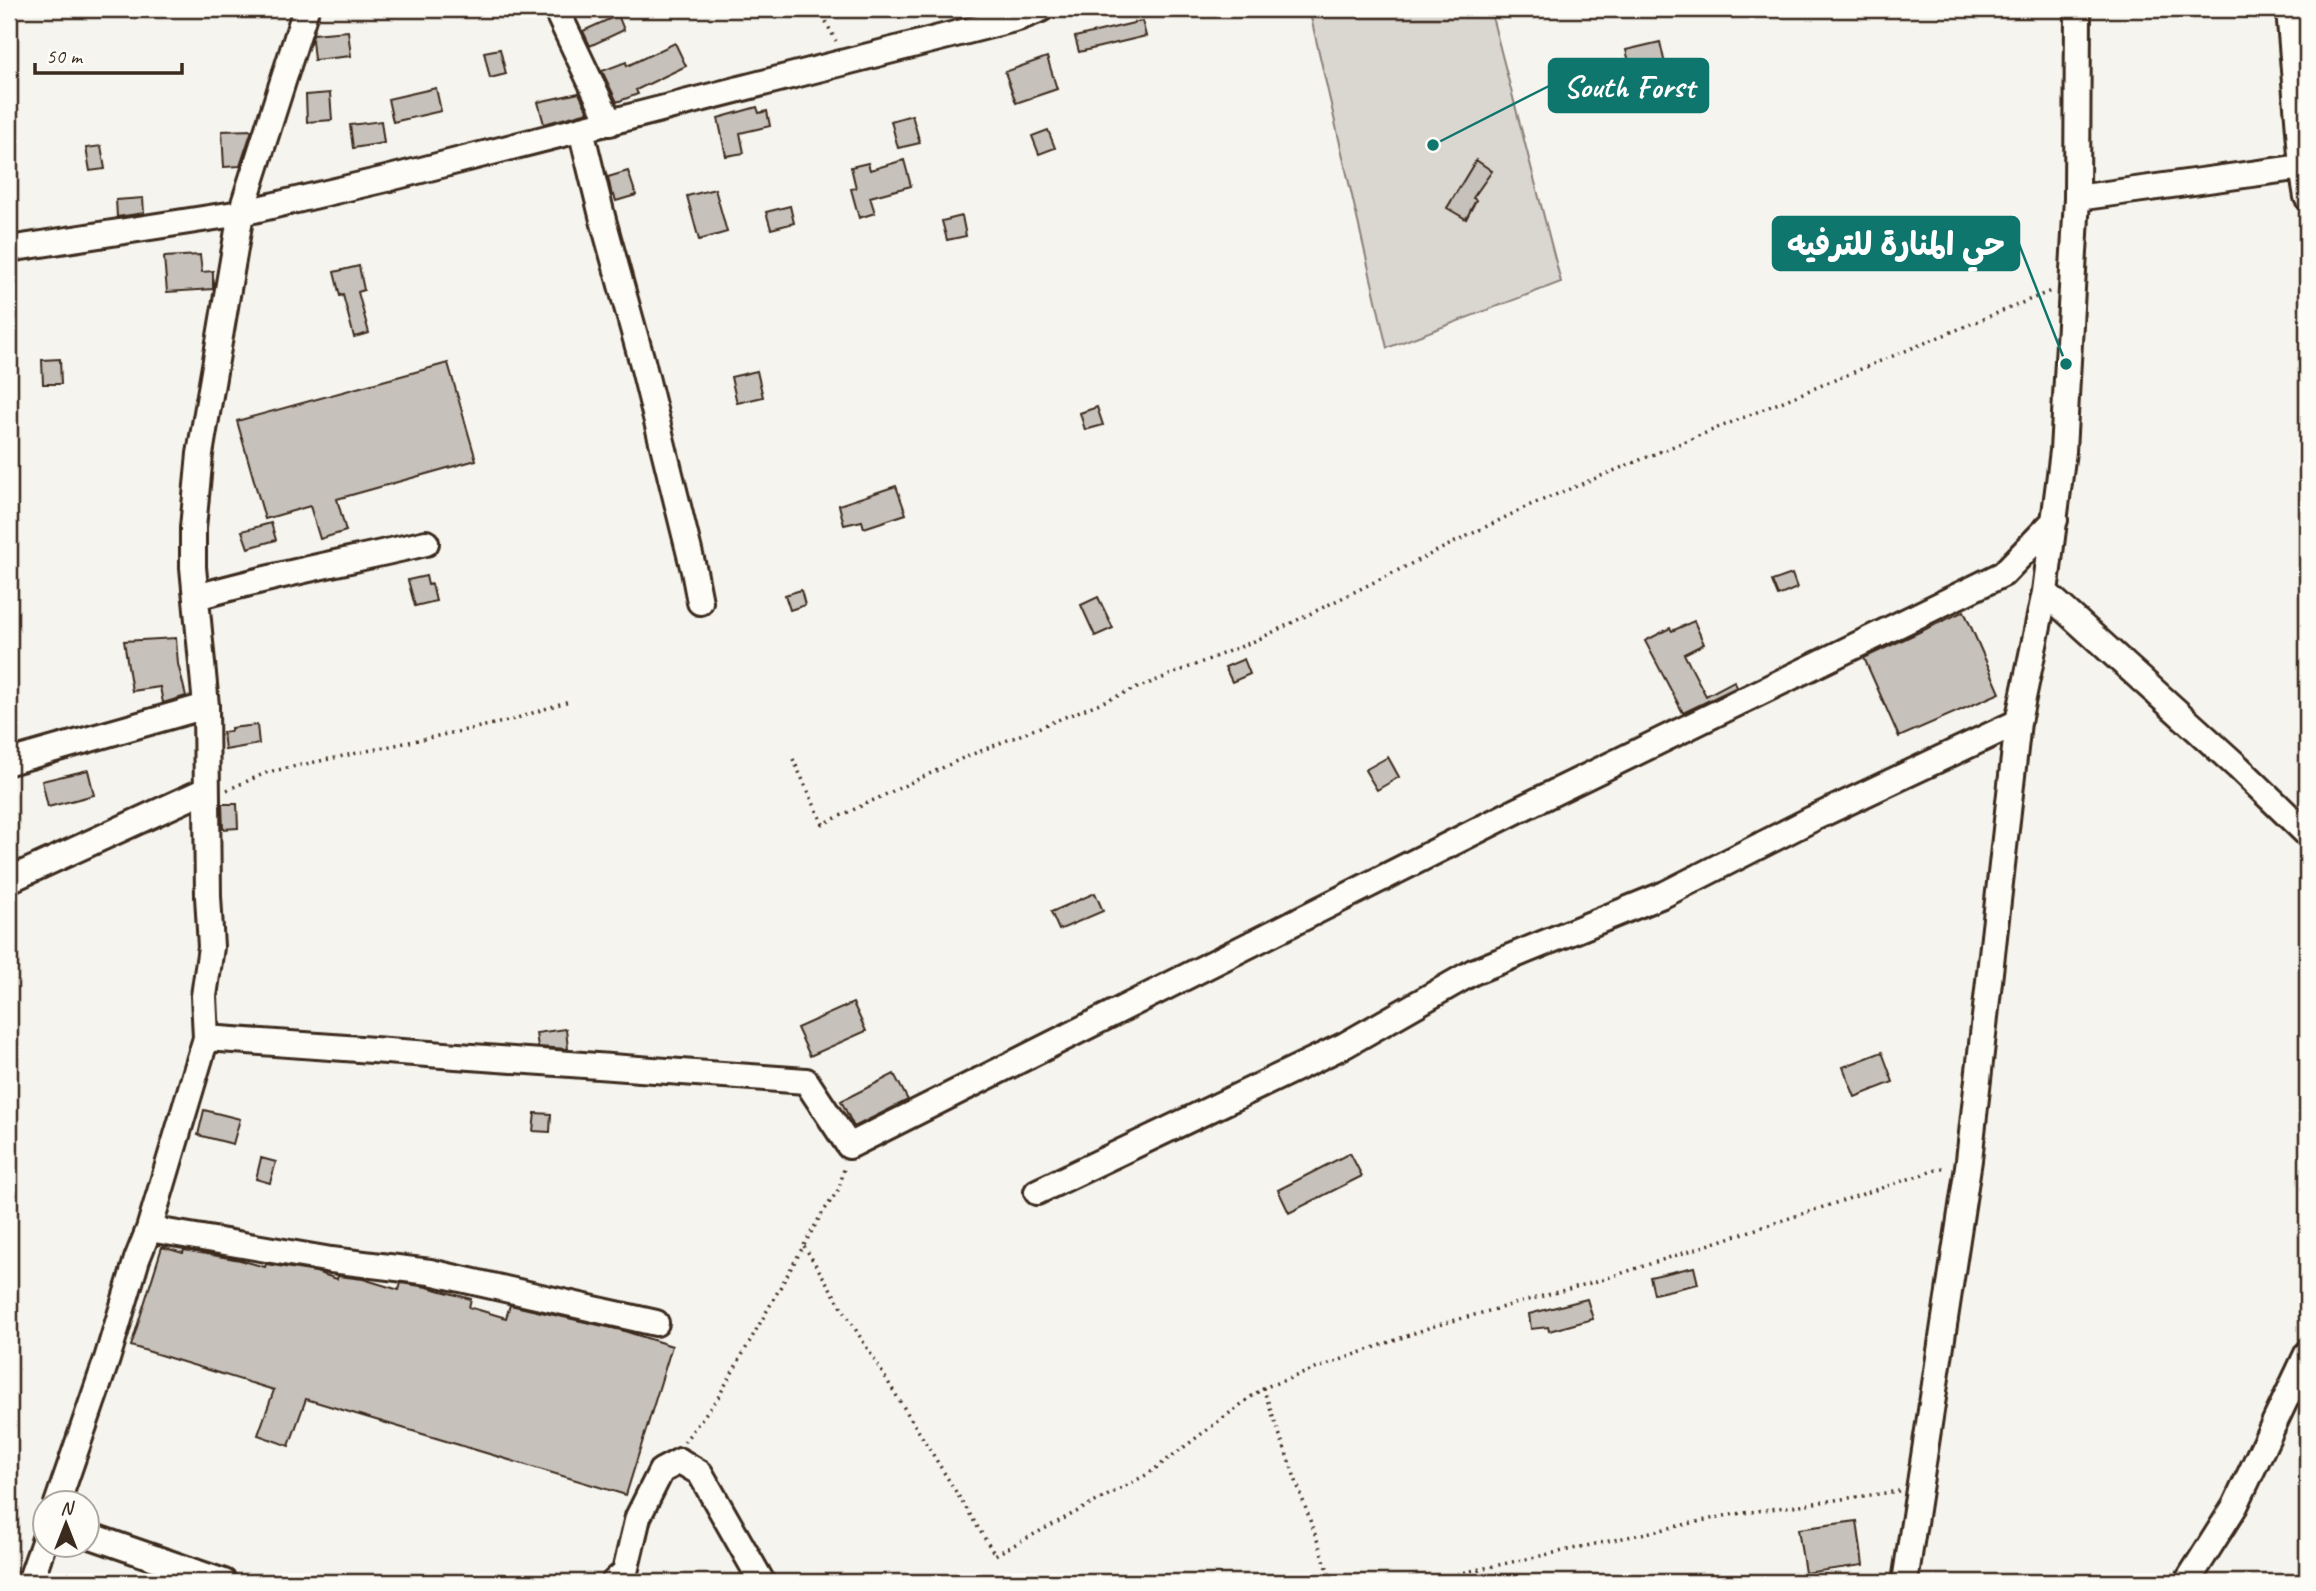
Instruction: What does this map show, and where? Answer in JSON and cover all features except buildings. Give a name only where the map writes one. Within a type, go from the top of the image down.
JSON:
[{"type":"street","points":[[62,1490],[149,1229],[206,1038],[204,996],[211,947],[206,706],[193,567],[193,528],[200,454],[241,213],[306,9]]},
{"type":"street","points":[[556,9],[610,123]]},
{"type":"street","points":[[9,249],[241,213],[610,123],[1018,18],[1041,9]]},
{"type":"street","points":[[1905,1582],[1969,1160],[2018,722],[2045,592],[2063,451],[2077,198],[2078,9]]},
{"type":"street","points":[[2289,9],[2302,167],[2307,197]]},
{"type":"street","points":[[581,130],[646,374],[700,602]]},
{"type":"street","points":[[2077,198],[2302,167]]},
{"type":"street","points":[[206,1038],[806,1081],[849,1146],[1516,810],[2003,573],[2055,520]]},
{"type":"street","points":[[197,597],[425,543]]},
{"type":"street","points":[[2045,592],[2238,766],[2307,834]]},
{"type":"street","points":[[9,762],[206,706]]},
{"type":"street","points":[[1037,1192],[1345,1045],[1473,972],[1665,894],[1812,819],[2018,722]]},
{"type":"street","points":[[9,880],[207,794]]},
{"type":"street","points":[[149,1229],[331,1260],[430,1272],[656,1323]]},
{"type":"street","points":[[2187,1582],[2235,1506],[2307,1354]]},
{"type":"street","points":[[614,1582],[625,1572],[638,1517],[661,1471],[680,1461],[700,1473],[762,1582]]},
{"type":"street","points":[[102,1540],[224,1582]]},
{"type":"street","points":[[30,1582],[38,1560]]},
{"type":"path","points":[[819,9],[847,62]]},
{"type":"path","points":[[793,759],[823,824],[963,758],[1257,640],[1528,506],[2073,282]]},
{"type":"path","points":[[207,794],[268,772],[508,721],[569,701]]},
{"type":"path","points":[[661,1471],[719,1395],[821,1215],[839,1189],[849,1146]]},
{"type":"path","points":[[804,1246],[995,1555],[1148,1474],[1263,1388],[1431,1327],[1601,1280],[1969,1160]]},
{"type":"path","points":[[1263,1388],[1332,1582]]},
{"type":"path","points":[[1409,1582],[1434,1579],[1729,1515],[1919,1489]]},
{"type":"shaded area","points":[[1309,9],[1490,9],[1561,282],[1387,348]]},
{"type":"place","name":"South Forst","points":[[1433,145]]},
{"type":"place","name":"حي المنارة للترفيه","points":[[2066,364]]}]
